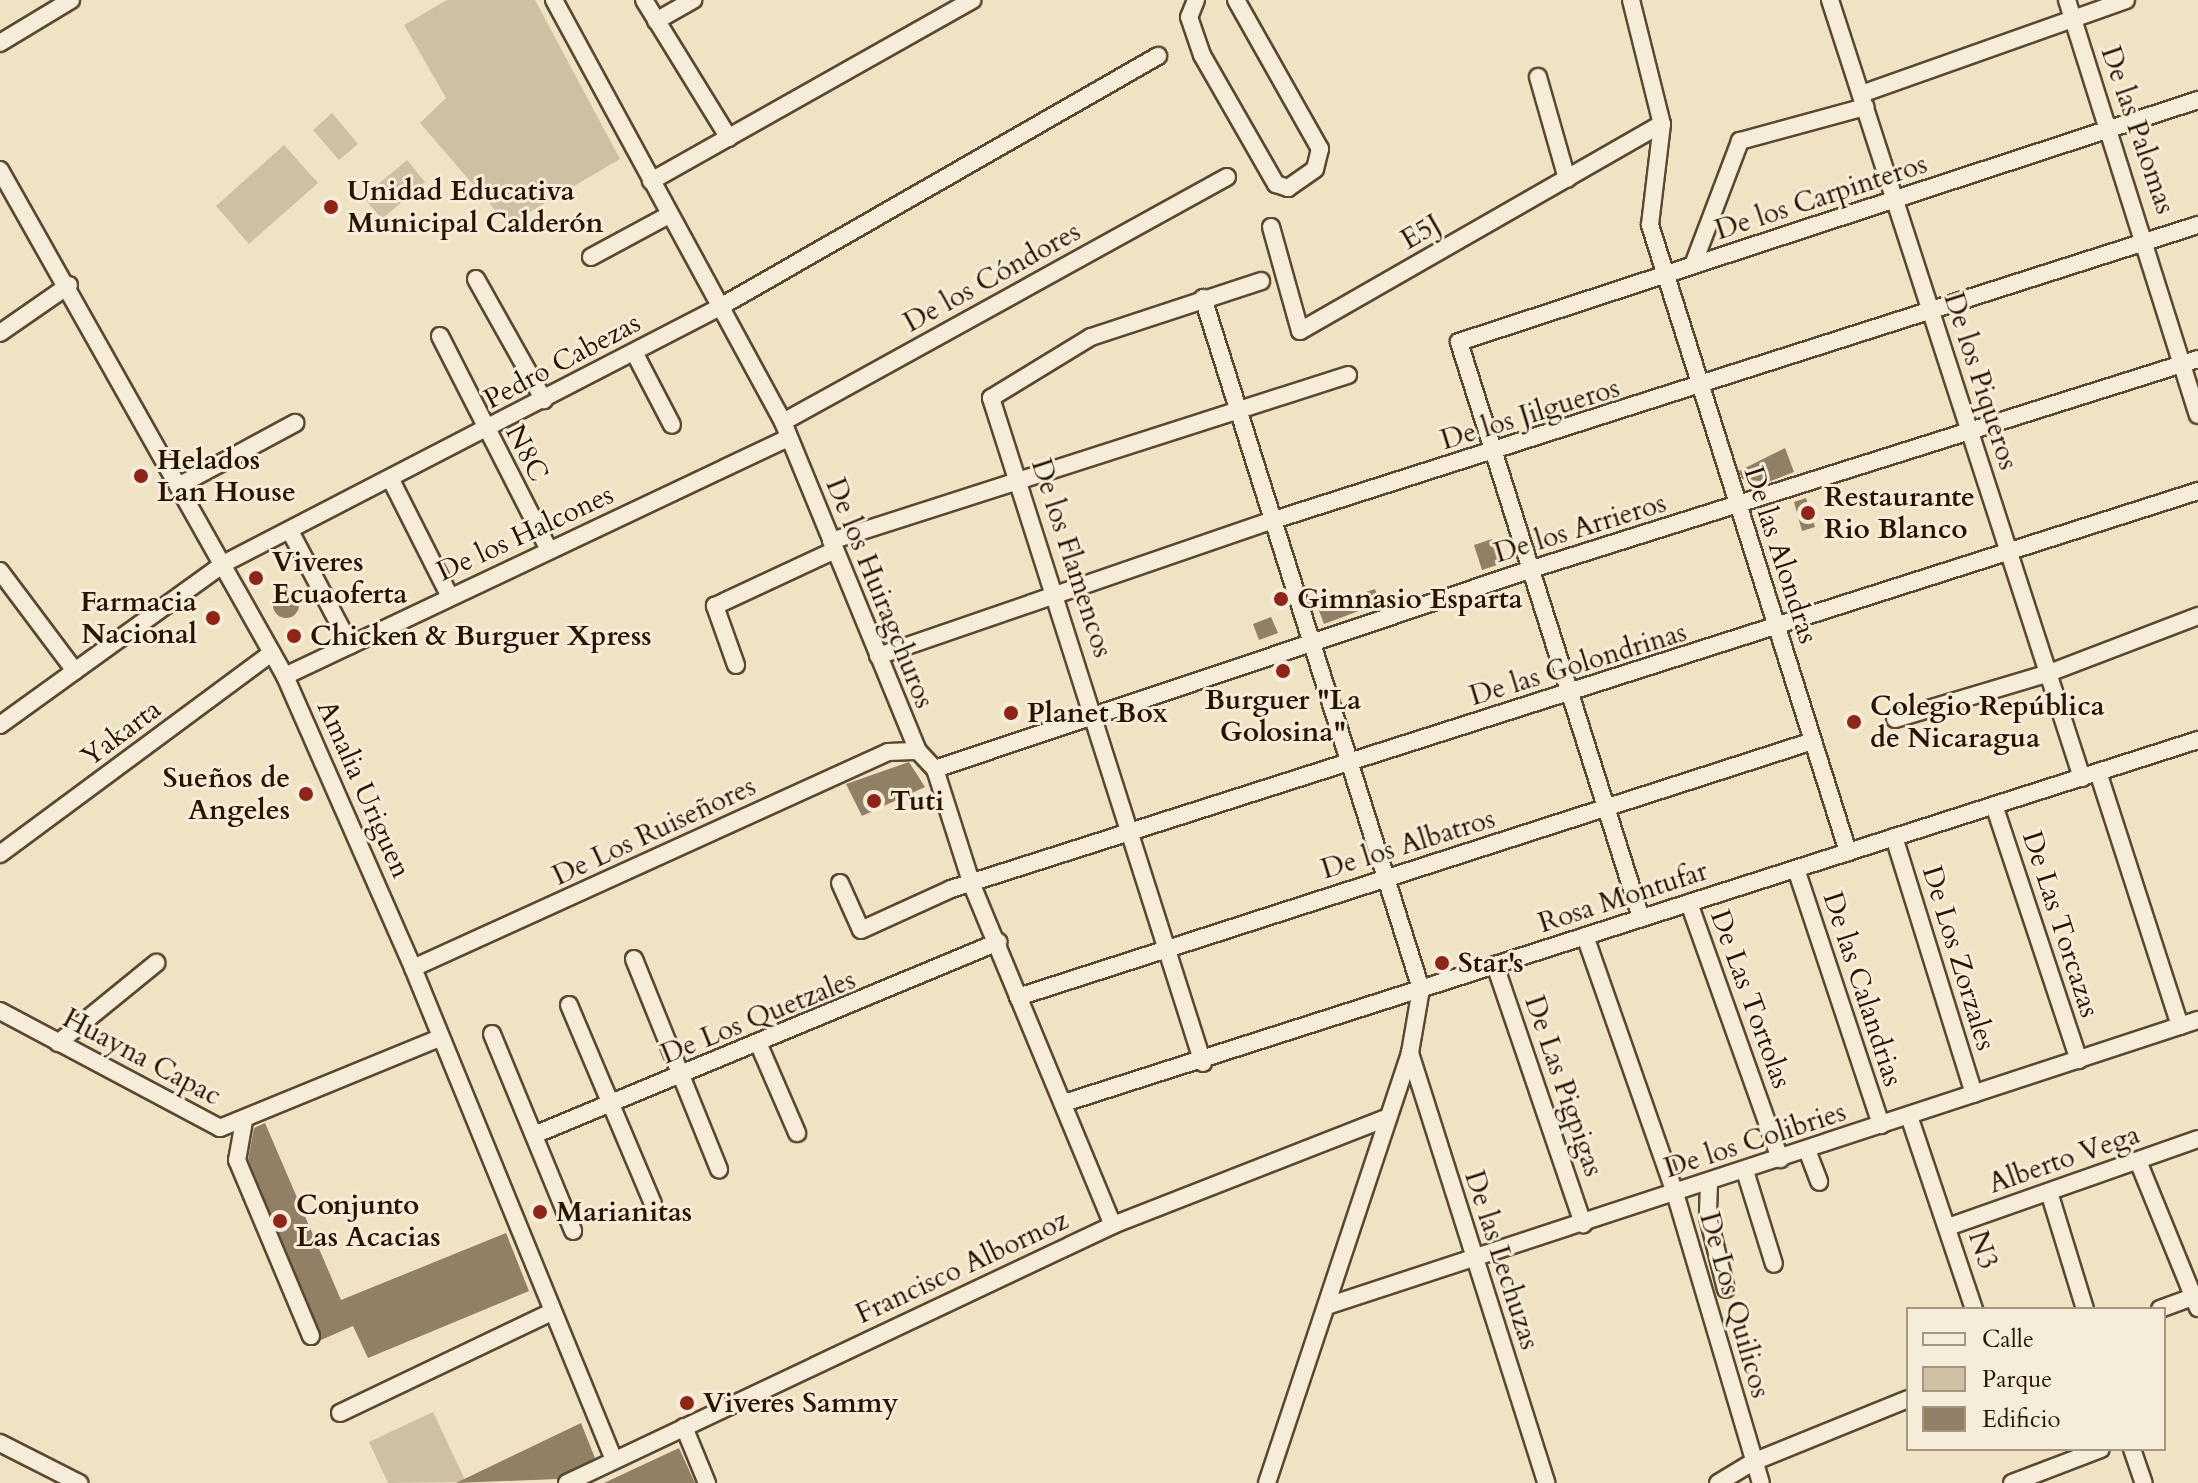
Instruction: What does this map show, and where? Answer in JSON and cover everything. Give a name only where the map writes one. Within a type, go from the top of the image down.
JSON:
[{"type":"street","points":[[0,43],[71,0]]},
{"type":"street","name":"De los Huiragchuros","points":[[554,0],[786,430],[918,751],[935,769],[972,885],[1113,1225]]},
{"type":"street","points":[[644,0],[729,138]]},
{"type":"street","points":[[656,21],[693,0]]},
{"type":"street","points":[[651,181],[972,0]]},
{"type":"street","points":[[1196,0],[1189,17],[1202,55],[1276,184],[1288,188],[1315,169],[1320,149],[1236,0]]},
{"type":"street","points":[[1631,0],[1662,124]]},
{"type":"street","name":"De los Piqueros","points":[[1830,0],[2049,673],[2090,775],[2180,1026]]},
{"type":"street","name":"De las Palomas","points":[[2067,0],[2191,362],[2198,415]]},
{"type":"street","points":[[1693,265],[1740,141],[1863,100],[2126,0]]},
{"type":"street","name":"Pedro Cabezas","points":[[0,725],[223,564],[391,480],[720,307],[1158,56]]},
{"type":"street","points":[[1538,77],[1567,179]]},
{"type":"street","name":"De los Carpinteros","points":[[1495,452],[1459,342],[2198,100]]},
{"type":"street","name":"E5J","points":[[1271,227],[1300,331],[1662,124]]},
{"type":"street","name":"De las Alondras","points":[[1662,124],[1650,225],[1848,852]]},
{"type":"street","name":"Amalia Uriguen","points":[[0,170],[69,285],[285,676],[413,968],[439,1038],[614,1460]]},
{"type":"street","name":"De los Cóndores","points":[[786,430],[1227,177]]},
{"type":"street","points":[[591,257],[669,215]]},
{"type":"street","name":"De los Jilgueros","points":[[878,656],[1274,520],[1701,388],[2198,225]]},
{"type":"street","points":[[476,279],[544,400]]},
{"type":"street","name":"De los Flamencos","points":[[1203,1063],[1021,480],[991,398],[1091,337],[1261,281]]},
{"type":"street","points":[[0,333],[69,285]]},
{"type":"street","points":[[1203,298],[1421,989],[1410,1053],[1267,1483]]},
{"type":"street","name":"N8C","points":[[440,336],[485,431],[549,550]]},
{"type":"street","points":[[634,352],[672,425]]},
{"type":"street","name":"De los Arrieros","points":[[935,769],[1532,569],[1739,507],[2191,362]]},
{"type":"street","points":[[736,665],[715,606],[833,545],[1021,480],[1348,375]]},
{"type":"street","points":[[180,485],[295,423]]},
{"type":"street","name":"De los Halcones","points":[[285,676],[549,550],[786,430]]},
{"type":"street","points":[[1495,452],[1641,918]]},
{"type":"street","points":[[391,480],[450,597]]},
{"type":"street","name":"De las Golondrinas","points":[[840,883],[861,930],[972,885],[1349,760],[1778,630],[2198,491]]},
{"type":"street","points":[[290,531],[350,645]]},
{"type":"street","points":[[0,571],[75,671]]},
{"type":"street","points":[[1895,719],[2049,673],[2198,616]]},
{"type":"street","name":"Yakarta","points":[[0,854],[272,653]]},
{"type":"street","name":"Rosa Montufar","points":[[1064,1103],[1203,1063],[1421,989],[2198,740]]},
{"type":"street","name":"De los Albatros","points":[[1018,997],[1385,878],[1607,811],[1813,741]]},
{"type":"street","name":"De Los Ruiseñores","points":[[413,968],[863,763],[902,747],[918,751]]},
{"type":"street","name":"De Las Torcazas","points":[[1994,805],[2079,1060]]},
{"type":"street","name":"De Los Zorzales","points":[[1894,837],[1974,1094]]},
{"type":"street","name":"De las Calandrias","points":[[1796,869],[1881,1125]]},
{"type":"street","name":"De Las Tortolas","points":[[1689,903],[1780,1159]]},
{"type":"street","name":"De Los Quilicos","points":[[1585,936],[1675,1193],[1761,1483]]},
{"type":"street","name":"De Los Quetzales","points":[[534,1135],[759,1045],[998,942]]},
{"type":"street","points":[[634,959],[719,1169]]},
{"type":"street","points":[[58,1043],[156,963]]},
{"type":"street","name":"De Las Pigpigas","points":[[1495,965],[1583,1224]]},
{"type":"street","points":[[569,1005],[653,1204]]},
{"type":"street","name":"Huayna Capac","points":[[0,1011],[209,1125],[244,1121],[439,1038]]},
{"type":"street","name":"De los Colibries","points":[[1327,1306],[1474,1262],[2198,1020]]},
{"type":"street","points":[[492,1034],[573,1231]]},
{"type":"street","points":[[759,1045],[797,1133]]},
{"type":"street","name":"De las Lechuzas","points":[[1410,1053],[1546,1483]]},
{"type":"street","name":"N3","points":[[1909,1116],[1973,1307]]},
{"type":"street","name":"Francisco Albornoz","points":[[567,1483],[1113,1225],[1388,1117]]},
{"type":"street","points":[[244,1121],[237,1160],[311,1336]]},
{"type":"street","name":"Alberto Vega","points":[[1948,1227],[2198,1139]]},
{"type":"street","points":[[1807,1150],[1819,1182]]},
{"type":"street","points":[[2138,1161],[2197,1300],[2166,1308]]},
{"type":"street","points":[[1745,1171],[1774,1264]]},
{"type":"street","points":[[1709,1183],[1708,1217],[1726,1289]]},
{"type":"street","points":[[2049,1192],[2084,1307]]},
{"type":"street","points":[[340,1413],[552,1312]]},
{"type":"street","points":[[1718,1483],[1753,1462],[1906,1400]]},
{"type":"street","points":[[684,1427],[707,1483]]},
{"type":"street","points":[[0,1443],[79,1483]]},
{"type":"street","points":[[2012,1483],[2096,1451]]},
{"type":"street","points":[[2133,1451],[2144,1483]]},
{"type":"green space","points":[[447,0],[535,0],[620,159],[508,225],[420,123],[446,98],[404,25]]},
{"type":"green space","points":[[332,113],[358,144],[339,160],[313,130]]},
{"type":"green space","points":[[284,145],[318,183],[249,244],[216,206]]},
{"type":"green space","points":[[407,160],[425,182],[382,219],[363,197]]},
{"type":"green space","points":[[433,1412],[466,1482],[388,1483],[369,1442]]},
{"type":"building","points":[[1785,448],[1794,472],[1768,482],[1742,479],[1739,471]]},
{"type":"building","points":[[1806,498],[1815,527],[1802,531],[1794,502]]},
{"type":"building","points":[[1492,539],[1500,564],[1482,570],[1474,545]]},
{"type":"building","points":[[1375,589],[1380,603],[1324,624],[1318,608]]},
{"type":"building","points":[[286,592],[295,596],[299,605],[295,614],[286,618],[277,614],[273,605],[277,596]]},
{"type":"building","points":[[1271,617],[1278,633],[1259,640],[1253,624]]},
{"type":"building","name":"Tuti","points":[[909,762],[925,787],[862,816],[846,784]]},
{"type":"building","points":[[265,1123],[341,1300],[506,1233],[529,1291],[368,1358],[353,1326],[321,1340],[248,1159],[254,1128]]},
{"type":"building","points":[[581,1423],[595,1458],[557,1479],[456,1483]]},
{"type":"building","points":[[679,1448],[695,1483],[604,1483]]},
{"type":"place","name":"Unidad Educativa Municipal Calderón","points":[[331,207]]},
{"type":"place","name":"Helados Lan House","points":[[141,476]]},
{"type":"place","name":"Restaurante Rio Blanco","points":[[1808,513]]},
{"type":"place","name":"Viveres Ecuaoferta","points":[[256,578]]},
{"type":"place","name":"Gimnasio Esparta","points":[[1281,599]]},
{"type":"place","name":"Farmacia Nacional","points":[[213,618]]},
{"type":"place","name":"Chicken & Burguer Xpress","points":[[294,636]]},
{"type":"place","name":"Burguer \"La Golosina\"","points":[[1283,671]]},
{"type":"place","name":"Planet Box","points":[[1011,713]]},
{"type":"place","name":"Colegio República de Nicaragua","points":[[1854,722]]},
{"type":"place","name":"Sueños de Angeles","points":[[306,794]]},
{"type":"place","name":"Tuti","points":[[874,801]]},
{"type":"place","name":"Star's","points":[[1442,963]]},
{"type":"place","name":"Marianitas","points":[[540,1212]]},
{"type":"place","name":"Conjunto Las Acacias","points":[[280,1221]]},
{"type":"place","name":"Viveres Sammy","points":[[687,1403]]}]
